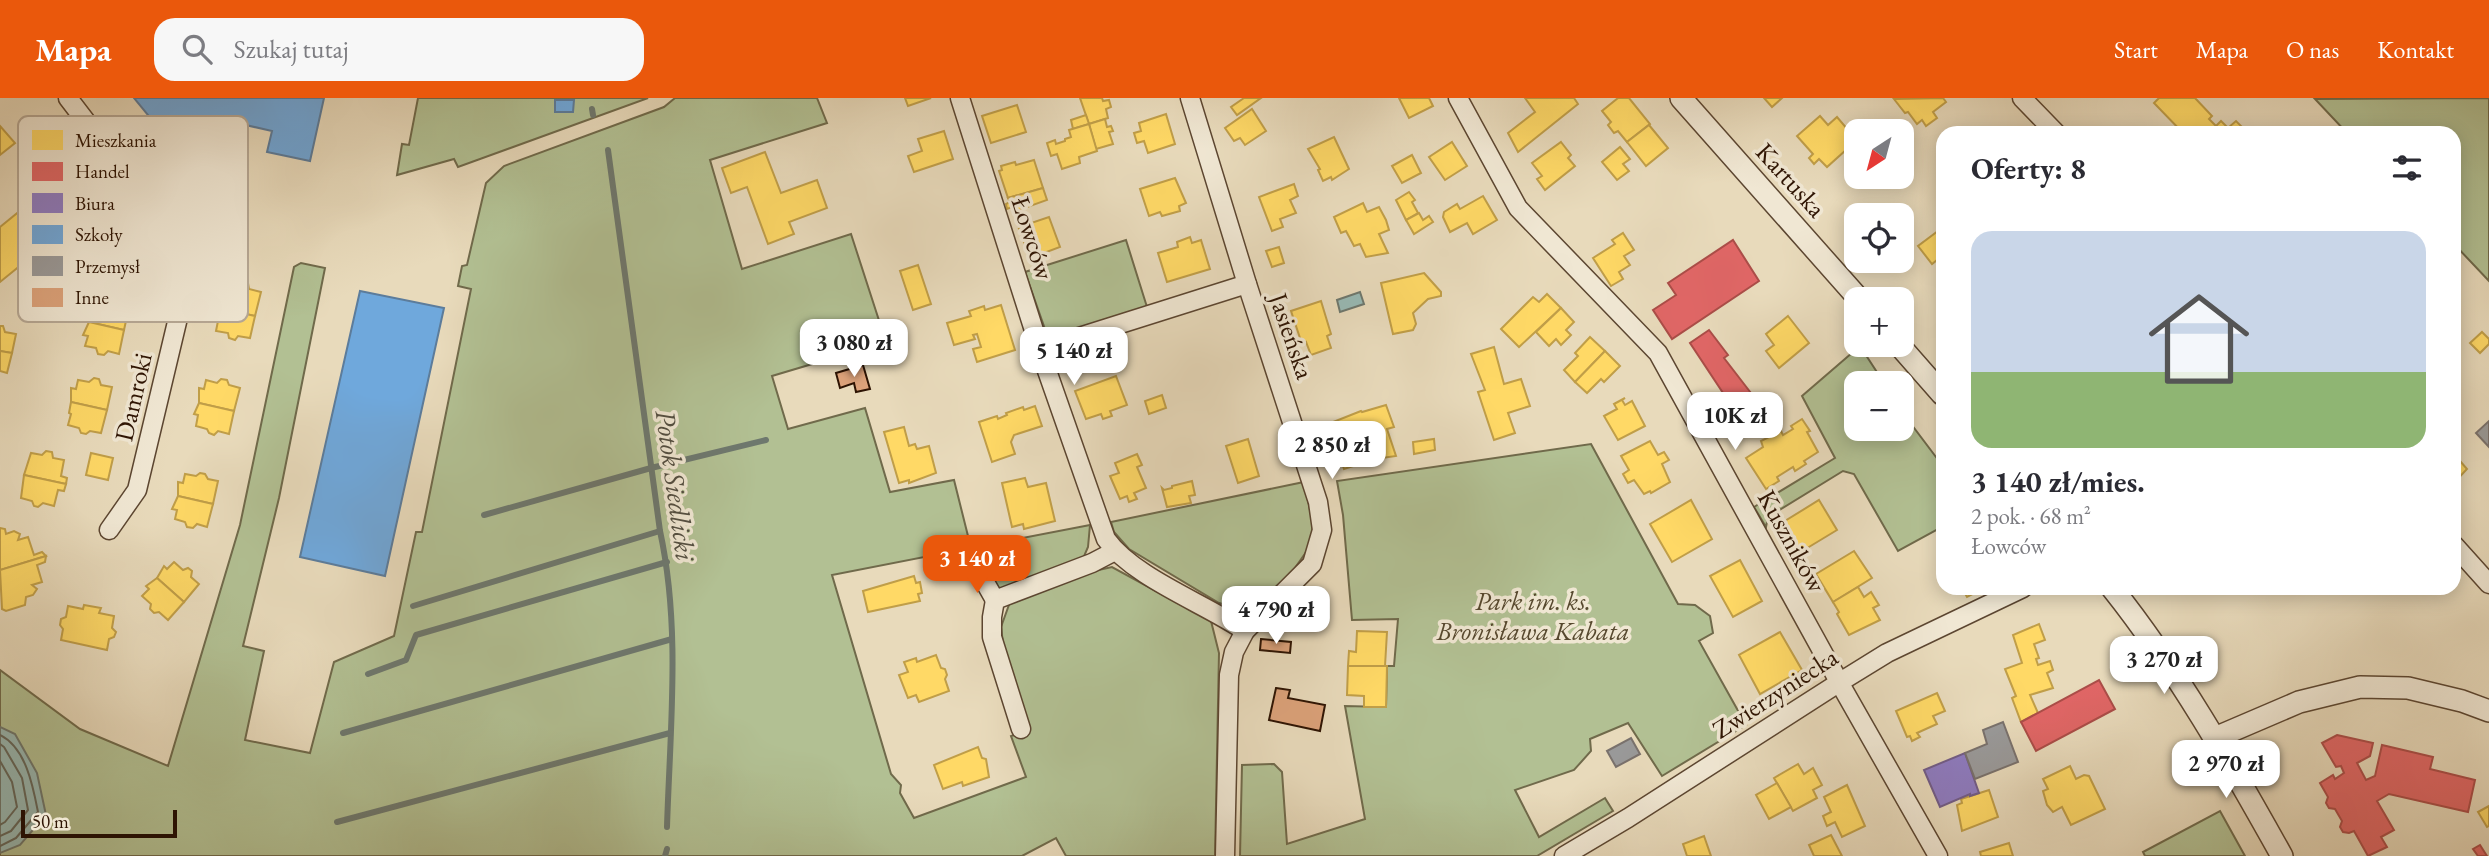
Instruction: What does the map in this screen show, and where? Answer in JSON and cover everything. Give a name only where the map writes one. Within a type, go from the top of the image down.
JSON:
[{"type":"street","name":"Damroki","points":[[68,98],[82,116]]},
{"type":"street","name":"Łowców","points":[[960,98],[1106,539],[1130,565],[1223,616],[1244,631]]},
{"type":"street","name":"Jasieńska","points":[[1190,98],[1318,502],[1322,530],[1312,564],[1244,631],[1234,652],[1229,675],[1225,856]]},
{"type":"street","name":"Kuszników","points":[[1458,98],[1518,208],[1658,353],[1938,856]]},
{"type":"street","name":"Kartuska","points":[[1681,98],[1848,287]]},
{"type":"street","points":[[2022,98],[2049,126]]},
{"type":"street","points":[[1041,349],[1247,284]]},
{"type":"street","name":"Damroki","points":[[109,530],[137,490],[177,322]]},
{"type":"street","points":[[1910,357],[1936,387]]},
{"type":"street","points":[[995,600],[1092,563],[1115,551]]},
{"type":"street","points":[[2461,553],[2489,584]]},
{"type":"street","points":[[978,570],[995,600],[992,637],[1021,729]]},
{"type":"street","name":"Zwierzyniecka","points":[[1564,856],[1697,775],[1887,653],[2008,595]]},
{"type":"street","points":[[2117,595],[2148,634],[2214,738],[2282,856]]},
{"type":"street","points":[[2214,738],[2299,702],[2360,687],[2407,688],[2462,701],[2489,711]]},
{"type":"green space","points":[[418,98],[648,98],[458,167],[454,159],[397,175],[402,144],[409,145]]},
{"type":"green space","points":[[675,98],[817,98],[827,123],[710,160],[742,269],[851,234],[886,342],[772,376],[788,429],[865,408],[890,492],[954,480],[971,548],[1090,525],[1088,547],[1082,561],[1002,590],[990,581],[970,548],[832,575],[891,774],[901,785],[900,793],[914,818],[1026,777],[1011,736],[1027,730],[1001,627],[1010,602],[1112,567],[1211,621],[1219,653],[1215,856],[1066,856],[1056,838],[1022,856],[0,856],[0,670],[80,729],[168,766],[240,525],[294,267],[301,263],[325,268],[279,498],[243,646],[264,651],[245,740],[310,753],[334,662],[394,636],[416,532],[422,532],[471,289],[458,286],[462,266],[467,265],[486,183],[504,166],[664,107]]},
{"type":"green space","points":[[2489,98],[2489,281],[2461,251],[2461,126],[2340,126],[2315,99]]},
{"type":"green space","points":[[1126,240],[1147,307],[1058,336],[1046,332],[1025,272]]},
{"type":"green space","points":[[1847,357],[1867,357],[1876,371],[1844,371],[1844,441],[1914,441],[1914,428],[1936,457],[1936,530],[1898,551],[1854,474],[1843,471],[1768,517],[1766,527],[1754,507],[1835,458],[1802,396]]},
{"type":"green space","name":"Park im. ks. Bronisława Kabata","points":[[1591,444],[1678,604],[1695,605],[1710,616],[1713,633],[1699,641],[1746,725],[1662,776],[1628,723],[1590,739],[1591,751],[1574,770],[1515,790],[1539,837],[1605,798],[1613,811],[1537,856],[1240,856],[1242,765],[1274,764],[1282,772],[1287,844],[1365,819],[1345,706],[1386,707],[1387,666],[1394,666],[1398,619],[1352,620],[1343,515],[1337,481]]},
{"type":"green space","points":[[1304,482],[1313,524],[1311,545],[1290,575],[1255,604],[1237,608],[1219,603],[1129,549],[1114,532],[1111,522]]},
{"type":"green space","points":[[2220,811],[2245,856],[2145,856],[2143,852]]},
{"type":"water","points":[[1360,292],[1364,304],[1340,312],[1337,300]]},
{"type":"water","points":[[0,727],[15,734],[37,773],[46,815],[20,845],[0,853]]},
{"type":"building: Mieszkania","points":[[905,98],[931,98],[908,106]]},
{"type":"building: Mieszkania","points":[[1080,98],[1109,100],[1111,107],[1106,109],[1108,118],[1089,124]]},
{"type":"building: Mieszkania","points":[[1244,98],[1261,98],[1237,115],[1231,107]]},
{"type":"building: Mieszkania","points":[[1399,98],[1429,98],[1433,106],[1409,118]]},
{"type":"building: Mieszkania","points":[[1525,98],[1574,98],[1578,104],[1518,152],[1508,133],[1535,112]]},
{"type":"building: Mieszkania","points":[[1618,98],[1629,98],[1650,124],[1627,142],[1618,131],[1614,133],[1608,125],[1611,122],[1602,111]]},
{"type":"building: Mieszkania","points":[[1764,98],[1782,98],[1772,107]]},
{"type":"building: Mieszkania","points":[[1943,98],[1946,102],[1933,112],[1937,118],[1926,126],[1922,120],[1917,124],[1894,99]]},
{"type":"building: Mieszkania","points":[[2159,98],[2195,98],[2212,116],[2209,119],[2216,126],[2176,126],[2154,103]]},
{"type":"building: Mieszkania","points":[[1017,105],[1026,132],[991,143],[982,116]]},
{"type":"building: Mieszkania","points":[[1252,109],[1266,131],[1245,145],[1240,138],[1234,141],[1225,128]]},
{"type":"building: Mieszkania","points":[[1166,114],[1175,144],[1148,153],[1144,141],[1137,143],[1134,133],[1141,131],[1139,123]]},
{"type":"building: Mieszkania","points":[[1086,115],[1089,124],[1073,129],[1071,120]]},
{"type":"building: Mieszkania","points":[[1820,116],[1828,125],[1837,117],[1844,125],[1844,152],[1827,167],[1819,159],[1814,164],[1809,158],[1813,154],[1797,136]]},
{"type":"building: Mieszkania","points":[[1105,119],[1107,127],[1111,126],[1113,131],[1109,132],[1113,144],[1096,149],[1089,124]]},
{"type":"building: Mieszkania","points":[[1089,124],[1097,151],[1079,157],[1080,163],[1062,169],[1057,154],[1051,156],[1047,143],[1065,141],[1071,137],[1069,130]]},
{"type":"building: Mieszkania","points":[[1649,125],[1668,148],[1646,166],[1627,142]]},
{"type":"building: Mieszkania","points":[[0,126],[15,143],[0,155]]},
{"type":"building: Mieszkania","points":[[944,131],[953,159],[914,172],[908,156],[922,151],[918,139]]},
{"type":"building: Mieszkania","points":[[1334,137],[1349,169],[1332,180],[1331,177],[1323,181],[1318,170],[1320,169],[1308,149]]},
{"type":"building: Mieszkania","points":[[1452,142],[1467,166],[1445,180],[1429,157]]},
{"type":"building: Mieszkania","points":[[1561,142],[1575,166],[1545,190],[1537,179],[1542,176],[1532,163]]},
{"type":"building: Mieszkania","points":[[1620,147],[1630,159],[1623,164],[1629,171],[1617,180],[1602,162]]},
{"type":"building: Mieszkania","points":[[765,152],[781,193],[817,180],[827,208],[789,222],[794,234],[768,244],[747,187],[731,193],[722,168]]},
{"type":"building: Mieszkania","points":[[1412,155],[1421,173],[1402,183],[1392,166]]},
{"type":"building: Mieszkania","points":[[1034,160],[1043,188],[1008,198],[999,171],[1002,170],[1001,166]]},
{"type":"building: Mieszkania","points":[[1175,178],[1186,203],[1179,206],[1180,211],[1162,216],[1160,212],[1149,216],[1140,189]]},
{"type":"building: Mieszkania","points":[[1294,184],[1298,196],[1290,200],[1296,213],[1280,219],[1283,227],[1272,231],[1259,197]]},
{"type":"building: Mieszkania","points":[[1043,188],[1047,200],[1013,212],[1012,207],[1007,209],[1006,204],[1010,202],[1008,198]]},
{"type":"building: Mieszkania","points":[[1409,192],[1415,200],[1412,202],[1418,213],[1406,220],[1396,200]]},
{"type":"building: Mieszkania","points":[[1483,196],[1497,220],[1473,234],[1467,223],[1450,232],[1443,217],[1444,212],[1457,204],[1460,209]]},
{"type":"building: Mieszkania","points":[[1363,203],[1367,212],[1379,207],[1386,220],[1389,230],[1379,234],[1388,253],[1366,257],[1360,244],[1354,246],[1346,231],[1341,233],[1334,217]]},
{"type":"building: Mieszkania","points":[[18,212],[18,267],[0,282],[0,227]]},
{"type":"building: Mieszkania","points":[[1419,213],[1423,220],[1429,216],[1433,222],[1414,234],[1406,220]]},
{"type":"building: Mieszkania","points":[[1049,217],[1060,247],[1036,256],[1032,243],[1025,245],[1019,229],[1023,228],[1024,232],[1027,230],[1025,225]]},
{"type":"building: Mieszkania","points":[[1936,232],[1936,261],[1932,264],[1918,246]]},
{"type":"building: Mieszkania","points":[[1623,233],[1634,250],[1624,256],[1630,265],[1619,272],[1623,279],[1611,286],[1593,258],[1615,244],[1612,240]]},
{"type":"building: Mieszkania","points":[[1190,237],[1192,243],[1201,240],[1210,269],[1167,282],[1158,253],[1178,247],[1177,242]]},
{"type":"building: Mieszkania","points":[[1279,247],[1284,263],[1272,267],[1266,251]]},
{"type":"building: Mieszkania","points":[[918,265],[931,304],[913,310],[900,271]]},
{"type":"building: Mieszkania","points":[[1424,273],[1441,292],[1441,296],[1428,299],[1413,313],[1416,324],[1413,330],[1393,334],[1381,283]]},
{"type":"building: Mieszkania","points":[[248,283],[249,289],[261,292],[255,316],[248,314]]},
{"type":"building: Mieszkania","points":[[1547,294],[1561,308],[1519,347],[1501,329],[1533,297],[1539,302]]},
{"type":"building: Mieszkania","points":[[1321,301],[1331,334],[1327,336],[1331,348],[1311,355],[1306,342],[1302,344],[1291,311]]},
{"type":"building: Mieszkania","points":[[1001,305],[1015,350],[977,362],[973,349],[981,347],[977,334],[973,335],[975,339],[954,345],[947,323],[971,316],[969,311],[984,306],[985,310]]},
{"type":"building: Mieszkania","points":[[1561,308],[1574,322],[1566,330],[1571,335],[1561,345],[1556,339],[1549,346],[1536,332]]},
{"type":"building: Mieszkania","points":[[248,314],[255,316],[250,338],[238,336],[235,340],[229,338],[228,333],[216,331],[218,322],[248,322]]},
{"type":"building: Mieszkania","points":[[1788,316],[1809,343],[1779,368],[1766,351],[1774,345],[1766,334]]},
{"type":"building: Mieszkania","points":[[89,322],[126,322],[124,330]]},
{"type":"building: Mieszkania","points":[[89,322],[124,330],[119,354],[108,351],[104,355],[98,354],[96,348],[85,346],[88,336],[83,335]]},
{"type":"building: Mieszkania","points":[[0,326],[3,326],[5,332],[16,334],[12,353],[0,351]]},
{"type":"building: Mieszkania","points":[[2482,332],[2489,339],[2489,344],[2480,353],[2470,343]]},
{"type":"building: Mieszkania","points":[[1590,337],[1605,351],[1575,382],[1564,370],[1578,356],[1575,353]]},
{"type":"building: Mieszkania","points":[[1494,347],[1504,384],[1521,379],[1530,406],[1508,413],[1515,433],[1494,440],[1478,392],[1485,390],[1471,354]]},
{"type":"building: Mieszkania","points":[[0,351],[12,353],[7,373],[0,371]]},
{"type":"building: Mieszkania","points":[[1605,351],[1620,366],[1604,382],[1601,379],[1587,393],[1575,382]]},
{"type":"building: Mieszkania","points":[[1116,376],[1127,405],[1110,411],[1112,416],[1103,419],[1101,414],[1086,419],[1075,391]]},
{"type":"building: Mieszkania","points":[[94,378],[99,379],[101,385],[112,387],[107,410],[71,402],[71,388],[76,389],[78,380],[89,382]]},
{"type":"building: Mieszkania","points":[[221,379],[240,388],[234,411],[199,403],[199,388],[204,389],[206,380],[217,383]]},
{"type":"building: Mieszkania","points":[[1162,395],[1166,408],[1149,414],[1145,401]]},
{"type":"building: Mieszkania","points":[[1625,398],[1622,400],[1625,405],[1632,401],[1645,426],[1618,440],[1604,416],[1617,409],[1614,404]]},
{"type":"building: Mieszkania","points":[[71,402],[107,410],[101,433],[81,433],[79,428],[68,425]]},
{"type":"building: Mieszkania","points":[[199,403],[234,411],[229,434],[218,431],[214,435],[207,429],[196,426],[198,415],[194,414]]},
{"type":"building: Mieszkania","points":[[1386,405],[1394,427],[1387,429],[1396,456],[1375,459],[1344,469],[1337,449],[1344,447],[1333,422]]},
{"type":"building: Mieszkania","points":[[1035,406],[1042,426],[1014,435],[1011,442],[1015,454],[992,462],[979,422],[997,416],[998,419],[1023,407],[1024,410]]},
{"type":"building: Mieszkania","points":[[1802,419],[1818,452],[1795,471],[1793,467],[1777,477],[1779,481],[1766,489],[1746,458],[1763,447],[1761,441],[1781,431],[1783,435]]},
{"type":"building: Mieszkania","points":[[904,427],[909,446],[915,444],[917,449],[929,446],[936,473],[909,483],[909,480],[899,483],[884,432]]},
{"type":"building: Mieszkania","points":[[1248,439],[1259,476],[1238,483],[1226,446]]},
{"type":"building: Mieszkania","points":[[1434,439],[1435,450],[1414,454],[1413,442]]},
{"type":"building: Mieszkania","points":[[1650,441],[1658,455],[1664,452],[1669,460],[1662,464],[1670,482],[1644,494],[1634,480],[1628,483],[1623,474],[1629,470],[1621,456]]},
{"type":"building: Mieszkania","points":[[46,451],[52,452],[53,458],[64,460],[61,476],[67,478],[66,484],[24,475],[31,453],[42,455]]},
{"type":"building: Mieszkania","points":[[91,453],[113,458],[108,480],[86,475]]},
{"type":"building: Mieszkania","points":[[1137,454],[1142,465],[1137,467],[1146,488],[1134,493],[1137,499],[1129,502],[1127,496],[1120,499],[1110,476],[1119,473],[1115,463]]},
{"type":"building: Mieszkania","points":[[2461,462],[2467,469],[2461,475]]},
{"type":"building: Mieszkania","points":[[185,474],[196,476],[205,474],[208,479],[218,481],[213,504],[178,496],[178,482],[183,483]]},
{"type":"building: Mieszkania","points":[[24,475],[66,484],[64,491],[58,490],[54,506],[43,503],[38,507],[34,506],[32,501],[21,498]]},
{"type":"building: Mieszkania","points":[[1025,478],[1028,487],[1046,483],[1055,521],[1024,529],[1023,524],[1012,527],[1002,483]]},
{"type":"building: Mieszkania","points":[[1192,481],[1195,495],[1189,496],[1191,503],[1167,507],[1162,488],[1164,490]]},
{"type":"building: Mieszkania","points":[[178,496],[213,504],[207,527],[197,524],[193,528],[187,527],[185,522],[175,519],[177,510],[172,509]]},
{"type":"building: Mieszkania","points":[[1691,500],[1712,539],[1672,562],[1650,524]]},
{"type":"building: Mieszkania","points":[[1819,500],[1837,530],[1799,553],[1780,524]]},
{"type":"building: Mieszkania","points":[[0,528],[5,529],[6,534],[14,531],[20,534],[18,540],[28,537],[34,555],[42,552],[46,556],[0,570]]},
{"type":"building: Mieszkania","points":[[1854,551],[1872,578],[1833,602],[1816,574]]},
{"type":"building: Mieszkania","points":[[46,556],[45,562],[37,565],[42,582],[32,585],[37,589],[33,595],[26,597],[25,605],[6,611],[2,609],[0,570]]},
{"type":"building: Mieszkania","points":[[1740,560],[1762,601],[1733,617],[1710,576]]},
{"type":"building: Mieszkania","points":[[174,562],[183,570],[188,568],[192,571],[191,577],[199,584],[184,602],[157,578],[164,566],[167,569]]},
{"type":"building: Mieszkania","points":[[914,576],[916,583],[920,582],[920,601],[868,612],[863,591]]},
{"type":"building: Mieszkania","points":[[157,578],[184,602],[168,620],[159,612],[154,613],[150,609],[151,604],[142,596],[149,589],[146,586]]},
{"type":"building: Mieszkania","points":[[1858,587],[1864,597],[1871,592],[1879,605],[1873,608],[1880,620],[1849,635],[1833,602]]},
{"type":"building: Mieszkania","points":[[84,605],[101,608],[99,613],[114,616],[112,628],[116,632],[114,637],[109,639],[107,650],[61,640],[61,619],[66,617],[68,606],[83,609]]},
{"type":"building: Mieszkania","points":[[2039,624],[2045,640],[2034,644],[2039,658],[2036,659],[2038,665],[2050,661],[2053,670],[2047,673],[2053,688],[2030,695],[2038,713],[2021,722],[2012,698],[2016,696],[2005,669],[2022,663],[2013,635]]},
{"type":"building: Mieszkania","points":[[1357,631],[1387,632],[1385,666],[1348,666],[1349,651],[1356,652]]},
{"type":"building: Mieszkania","points":[[1780,632],[1802,670],[1760,694],[1739,655]]},
{"type":"building: Mieszkania","points":[[936,655],[941,668],[945,669],[949,691],[919,702],[916,695],[908,698],[899,675],[908,672],[904,662],[916,658],[917,662]]},
{"type":"building: Mieszkania","points":[[1348,666],[1387,666],[1386,707],[1364,707],[1364,696],[1347,695]]},
{"type":"building: Mieszkania","points":[[1937,693],[1945,711],[1933,716],[1937,724],[1917,733],[1920,737],[1912,741],[1910,736],[1907,737],[1896,711]]},
{"type":"building: Mieszkania","points":[[978,747],[982,758],[986,759],[989,777],[963,786],[962,782],[943,789],[934,765]]},
{"type":"building: Mieszkania","points":[[1798,764],[1804,774],[1813,768],[1822,785],[1813,790],[1817,798],[1793,811],[1774,778]]},
{"type":"building: Mieszkania","points":[[2070,766],[2076,779],[2089,776],[2105,809],[2071,825],[2062,807],[2053,812],[2047,805],[2043,791],[2048,789],[2043,779]]},
{"type":"building: Mieszkania","points":[[1777,783],[1791,807],[1769,819],[1756,795]]},
{"type":"building: Mieszkania","points":[[1847,785],[1865,826],[1842,837],[1835,822],[1827,826],[1823,816],[1831,812],[1824,797]]},
{"type":"building: Mieszkania","points":[[1989,790],[1998,817],[1962,831],[1957,805],[1962,803],[1961,799]]},
{"type":"building: Mieszkania","points":[[2489,806],[2489,826],[2487,827],[2478,812]]},
{"type":"building: Mieszkania","points":[[1831,835],[1842,856],[1814,856],[1809,845]]},
{"type":"building: Mieszkania","points":[[1704,836],[1711,856],[1687,856],[1683,844]]},
{"type":"building: Mieszkania","points":[[2009,843],[2013,856],[1981,856],[1980,852]]},
{"type":"building: Handel","points":[[1733,240],[1759,281],[1672,339],[1653,310],[1676,295],[1668,283]]},
{"type":"building: Handel","points":[[1709,330],[1728,355],[1724,358],[1754,397],[1735,411],[1690,343]]},
{"type":"building: Handel","points":[[2099,680],[2115,709],[2036,751],[2021,722]]},
{"type":"building: Handel","points":[[2337,735],[2373,743],[2370,756],[2357,763],[2366,780],[2375,776],[2382,745],[2433,757],[2430,769],[2475,780],[2468,812],[2389,794],[2377,801],[2394,830],[2381,837],[2387,847],[2368,856],[2354,831],[2343,832],[2340,827],[2342,821],[2335,809],[2329,808],[2326,803],[2328,797],[2320,783],[2333,775],[2335,779],[2344,773],[2341,766],[2336,767],[2322,743]]},
{"type":"building: Handel","points":[[2480,845],[2487,856],[2478,856],[2473,849]]},
{"type":"building: Biura","points":[[1965,753],[1979,793],[1940,807],[1924,770]]},
{"type":"building: Szkoły","points":[[134,98],[324,98],[310,161],[267,152],[272,131],[248,126],[248,116],[149,116]]},
{"type":"building: Szkoły","points":[[555,100],[574,100],[573,112],[555,112]]},
{"type":"building: Szkoły","points":[[360,291],[444,308],[385,576],[300,557]]},
{"type":"building: Przemysł","points":[[2489,421],[2489,447],[2476,433]]},
{"type":"building: Przemysł","points":[[2003,722],[2018,762],[1975,779],[1965,753],[1987,744],[1983,730]]},
{"type":"building: Przemysł","points":[[1631,738],[1640,754],[1616,767],[1607,751]]},
{"type":"building: Inne","points":[[863,365],[870,389],[856,392],[854,383],[840,388],[836,373]]},
{"type":"building: Inne","points":[[1261,639],[1291,642],[1290,653],[1260,650]]},
{"type":"building: Inne","points":[[1276,688],[1290,690],[1288,698],[1325,705],[1320,731],[1269,720]]},
{"type":"waterway","points":[[592,109],[593,115]]},
{"type":"waterway","name":"Potok Siedlicki","points":[[608,150],[670,604],[672,678],[667,827]]},
{"type":"waterway","points":[[484,515],[651,468],[766,440]]},
{"type":"waterway","points":[[413,606],[660,531]]},
{"type":"waterway","points":[[368,674],[406,660],[416,635],[667,562]]},
{"type":"waterway","points":[[343,733],[672,639]]},
{"type":"waterway","points":[[337,822],[670,733]]},
{"type":"waterway","name":"Potok Siedlicki","points":[[665,856],[667,849]]}]
